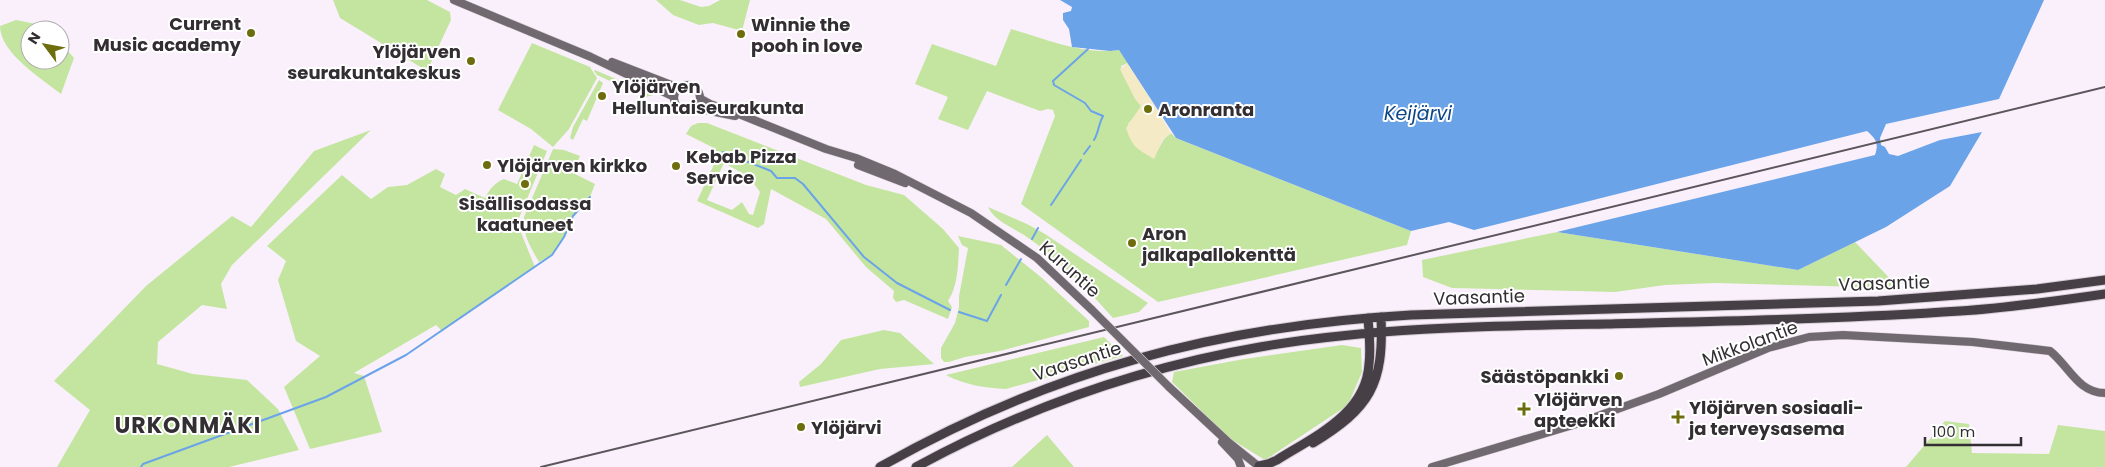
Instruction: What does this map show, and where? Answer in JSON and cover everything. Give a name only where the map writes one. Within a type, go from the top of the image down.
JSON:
[{"type":"highway","name":"Vaasantie","points":[[880,467],[983,414],[1044,388],[1176,348],[1213,339],[1296,325],[1381,317],[1878,301],[2028,290],[2105,280]]},
{"type":"highway","name":"Vaasantie","points":[[916,467],[966,441],[1020,417],[1137,376],[1260,347],[1369,333],[1476,327],[1961,311],[2105,294]]},
{"type":"highway","points":[[1278,467],[1336,429],[1359,410],[1372,389],[1378,367],[1382,332],[1381,317]]},
{"type":"highway","points":[[1259,466],[1278,460],[1349,412],[1362,393],[1367,376],[1369,364],[1368,318]]},
{"type":"main road","points":[[454,0],[591,56],[674,97]]},
{"type":"main road","points":[[591,56],[625,66],[678,88]]},
{"type":"main road","points":[[692,85],[697,89],[701,99],[696,108],[686,111],[680,109],[675,104],[674,97],[678,88],[692,85]]},
{"type":"main road","name":"Kuruntie","points":[[701,99],[742,117],[894,174],[971,213],[1024,248],[1069,287],[1181,399],[1227,441],[1259,466]]},
{"type":"main road","name":"Kuruntie","points":[[696,108],[742,117]]},
{"type":"main road","name":"Mikkolantie","points":[[1449,467],[1461,460],[1582,422],[1659,394],[1768,348],[1793,340],[1816,336],[1843,335],[1973,342],[2050,351],[2081,385],[2089,390],[2105,393]]},
{"type":"main road","name":"Kuruntie","points":[[1181,399],[1192,413],[1234,453],[1241,467]]},
{"type":"main road","name":"Mikkolantie","points":[[1432,467],[1452,460],[1461,460]]},
{"type":"main road","points":[[1246,467],[1251,464],[1259,466]]},
{"type":"green space","points":[[333,0],[427,0],[450,12],[451,20],[427,71],[340,18]]},
{"type":"green space","points":[[656,0],[680,0],[701,7],[709,6],[720,0],[750,0],[742,31],[713,23],[699,25],[673,15]]},
{"type":"green space","points":[[16,20],[20,21],[20,61],[7,46],[0,26]]},
{"type":"green space","points":[[1011,29],[1078,48],[1105,51],[1119,50],[1128,63],[1121,66],[1124,77],[1141,106],[1128,124],[1156,153],[1164,139],[1171,133],[1176,138],[1411,231],[1407,245],[1158,302],[1021,204],[1055,116],[1053,110],[1040,111],[987,91],[968,130],[938,119],[948,97],[915,84],[932,44],[996,66]]},
{"type":"green space","points":[[532,43],[590,67],[597,78],[569,129],[553,147],[531,129],[498,110]]},
{"type":"green space","points":[[70,53],[74,58],[70,69]]},
{"type":"green space","points":[[30,70],[70,70],[61,94]]},
{"type":"green space","points":[[595,70],[653,95],[646,97],[629,90],[627,92],[624,91],[625,88],[597,75]]},
{"type":"green space","points":[[599,80],[603,83],[587,121],[583,119],[573,140],[570,138],[573,127]]},
{"type":"green space","points":[[698,123],[707,123],[866,185],[904,195],[943,229],[959,248],[956,282],[948,301],[952,307],[948,319],[904,300],[896,302],[893,298],[894,291],[866,267],[826,219],[771,189],[764,224],[758,228],[697,201],[716,160],[711,154],[714,148],[686,134],[691,126]],"holes":[[[724,163],[755,180],[754,184],[760,192],[753,215],[749,214],[742,202],[732,210],[707,200]]]},
{"type":"green space","points":[[371,130],[232,265],[221,284],[227,309],[202,305],[158,342],[157,364],[193,374],[247,380],[278,409],[299,450],[229,467],[57,467],[90,410],[54,381],[146,286],[232,216],[251,227],[314,151]]},
{"type":"green space","points":[[534,145],[547,151],[517,223],[535,267],[442,331],[436,325],[354,373],[364,376],[382,432],[310,449],[284,387],[320,356],[296,341],[278,280],[286,261],[267,246],[342,175],[371,199],[388,187],[407,185],[436,169],[445,174],[440,187],[456,195],[465,189],[485,198],[498,182],[504,179],[517,184]]},
{"type":"green space","points":[[553,149],[564,150],[580,156],[573,173],[595,184],[590,197],[573,216],[564,237],[552,255],[539,262],[530,246],[524,229],[524,217]]},
{"type":"green space","points":[[988,207],[1045,234],[1148,303],[1139,312],[1113,318],[1060,263],[1024,235],[999,220]]},
{"type":"green space","points":[[1557,232],[1798,270],[1855,242],[1899,288],[1715,283],[1665,285],[1615,292],[1452,288],[1423,277],[1422,260]]},
{"type":"green space","points":[[958,236],[1001,245],[1042,278],[1089,321],[1089,327],[1000,351],[944,362],[941,358],[941,348],[955,323],[968,248],[962,245]]},
{"type":"green space","points":[[884,330],[900,333],[934,364],[880,369],[800,387],[799,382],[821,364],[841,340]]},
{"type":"green space","points":[[1104,337],[1123,356],[1006,389],[975,385],[946,375]]},
{"type":"green space","points":[[1342,345],[1361,348],[1362,372],[1348,405],[1265,460],[1229,438],[1172,382],[1174,372],[1244,359]]},
{"type":"green space","points":[[1945,421],[1969,424],[1972,453],[2049,454],[2058,425],[2105,431],[2105,467],[1906,467]]},
{"type":"green space","points":[[1047,435],[1074,467],[1012,467]]},
{"type":"sand","name":"Aronranta","points":[[1128,63],[1171,133],[1163,139],[1154,159],[1136,147],[1126,128],[1141,106],[1135,99],[1120,69]]},
{"type":"water","name":"Keijärvi","points":[[1060,0],[2044,0],[1999,99],[1886,124],[1880,138],[1881,145],[1885,147],[1889,154],[1898,156],[1940,140],[1982,132],[1950,186],[1886,227],[1798,270],[1557,232],[1875,155],[1876,142],[1867,131],[1474,230],[1449,222],[1411,231],[1176,138],[1119,50],[1110,51],[1072,47],[1069,29],[1063,20],[1063,13],[1071,11],[1072,7]]},
{"type":"waterway","points":[[1088,49],[1053,81],[1054,85],[1085,103],[1091,111],[1103,116],[1094,140]]},
{"type":"waterway","points":[[1084,154],[1090,146]]},
{"type":"waterway","points":[[723,152],[771,171],[777,178],[795,178],[803,184],[864,257],[897,283],[950,310]]},
{"type":"waterway","points":[[1051,205],[1081,160]]},
{"type":"waterway","points":[[141,467],[143,464],[326,397],[406,355],[552,255],[564,237],[573,216],[590,197]]},
{"type":"waterway","points":[[1032,239],[1038,228]]},
{"type":"waterway","points":[[1006,285],[1021,259]]},
{"type":"waterway","points":[[959,312],[987,321],[1001,295]]},
{"type":"railway","points":[[541,467],[2105,87]]},
{"type":"place","name":"Current Music academy","points":[[251,33]]},
{"type":"place","name":"Winnie the pooh in love","points":[[741,34]]},
{"type":"place","name":"Ylöjärven seurakuntakeskus","points":[[471,61]]},
{"type":"place","name":"Ylöjärven Helluntaiseurakunta","points":[[602,96]]},
{"type":"place","name":"Aronranta","points":[[1148,109]]},
{"type":"place","name":"Ylöjärven kirkko","points":[[487,165]]},
{"type":"place","name":"Kebab Pizza Service","points":[[676,166]]},
{"type":"place","name":"Sisällisodassa kaatuneet","points":[[525,184]]},
{"type":"place","name":"Aron jalkapallokenttä","points":[[1132,243]]},
{"type":"place","name":"Säästöpankki","points":[[1619,376]]},
{"type":"place","name":"Ylöjärven apteekki","points":[[1524,409]]},
{"type":"place","name":"Ylöjärven sosiaali- ja terveysasema","points":[[1678,417]]},
{"type":"place","name":"Ylöjärvi","points":[[801,427]]},
{"type":"district","name":"URKONMÄKI","points":[[188,425]]}]
